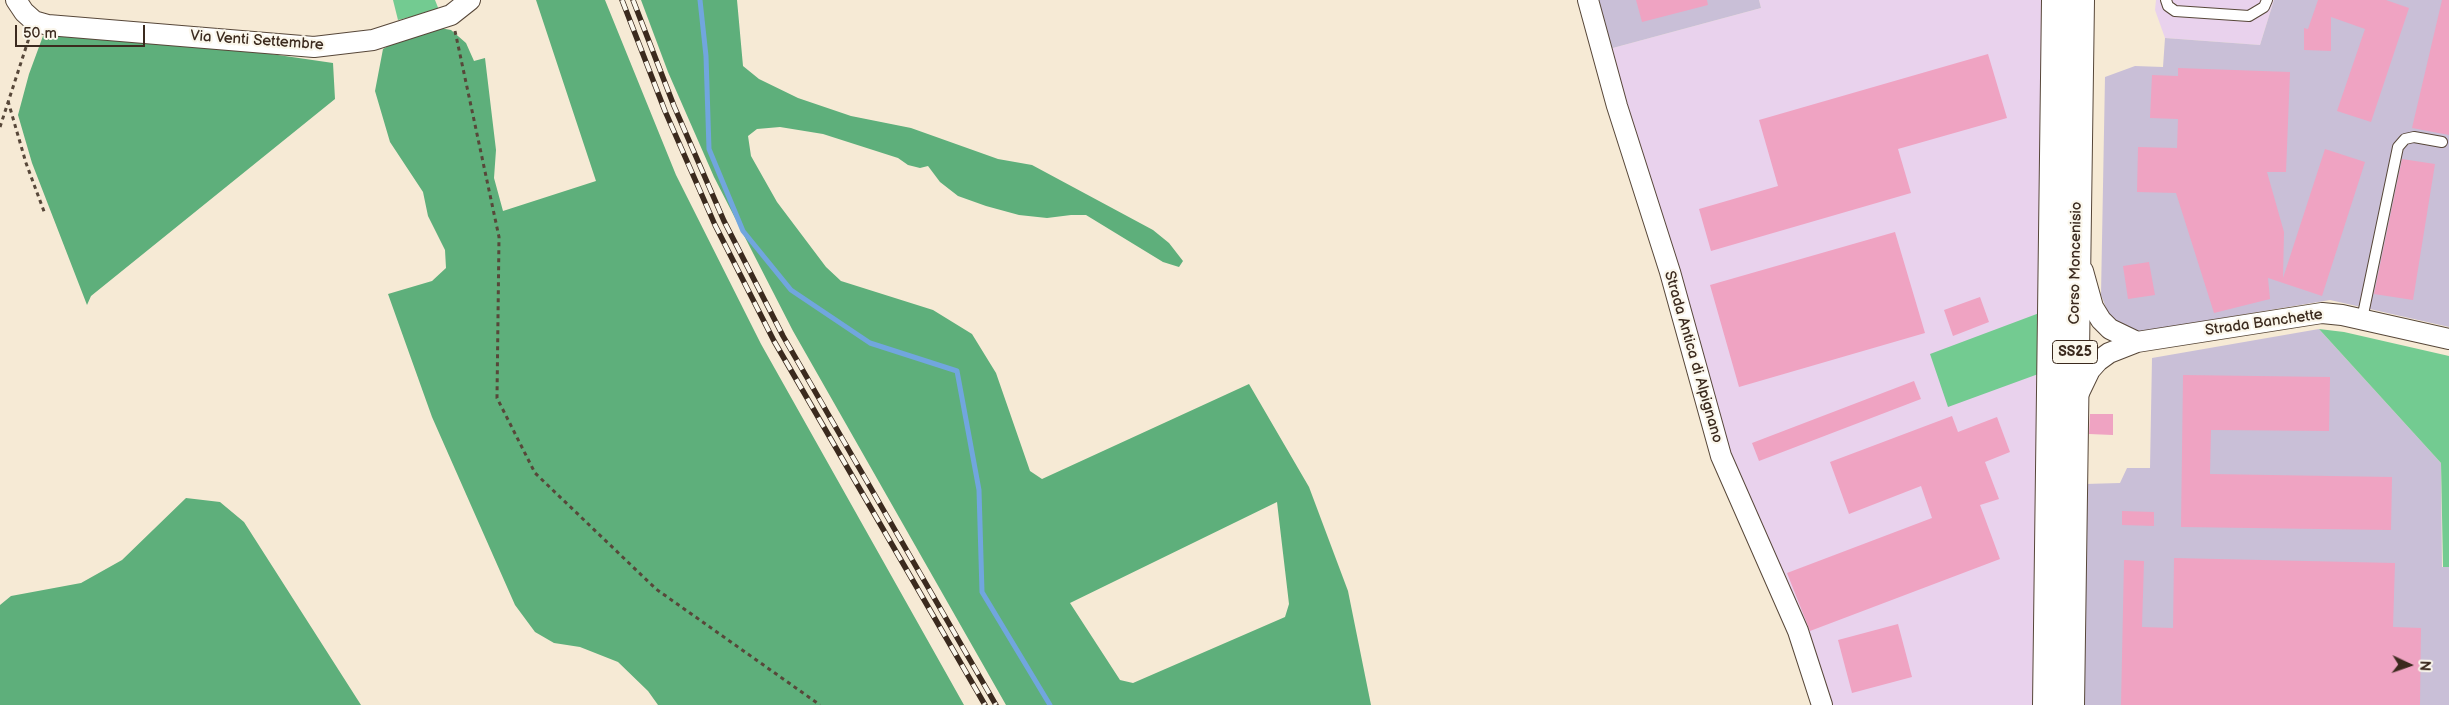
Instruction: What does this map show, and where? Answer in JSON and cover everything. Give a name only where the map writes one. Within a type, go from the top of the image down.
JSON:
[{"type":"main road","name":"Corso Moncenisio","points":[[2047,705],[2056,0]]},
{"type":"main road","name":"Corso Moncenisio","points":[[2070,705],[2080,0]]},
{"type":"street","points":[[16,0],[24,12],[34,21]]},
{"type":"street","name":"Via Venti Settembre","points":[[34,21],[48,25],[314,47],[373,40],[452,15],[470,0]]},
{"type":"street","name":"Strada Antica di Alpignano","points":[[1588,0],[1617,106],[1670,272],[1721,456],[1798,631],[1822,705]]},
{"type":"street","points":[[2076,247],[2093,308],[2110,329],[2137,342]]},
{"type":"street","name":"Strada Banchette","points":[[2074,403],[2090,370],[2098,361],[2137,342],[2322,313],[2362,319],[2449,339]]},
{"type":"lane","points":[[2166,0],[2168,6],[2175,11],[2250,16],[2264,7],[2267,0]]},
{"type":"lane","points":[[2362,319],[2398,146],[2405,139],[2414,137],[2442,142]]},
{"type":"path","points":[[452,15],[499,238],[497,398],[535,473],[656,589],[820,705]]},
{"type":"path","points":[[0,127],[34,21]]},
{"type":"path","points":[[8,101],[26,163],[46,214]]},
{"type":"shaded area","points":[[1599,0],[1759,0],[1761,8],[1609,49]]},
{"type":"shaded area","points":[[1759,0],[2046,0],[2037,705],[1829,705],[1730,458],[1609,49],[1761,8]]},
{"type":"shaded area","points":[[2156,0],[2274,0],[2260,45],[2165,38],[2155,10]]},
{"type":"shaded area","points":[[2274,0],[2449,0],[2449,327],[2330,300],[2139,332],[2128,330],[2116,324],[2108,313],[2101,295],[2105,77],[2135,66],[2163,67],[2165,38],[2260,45]]},
{"type":"shaded area","points":[[2319,329],[2441,463],[2442,567],[2449,567],[2449,705],[2081,705],[2085,484],[2120,483],[2127,468],[2150,468],[2152,358]]},
{"type":"green space","points":[[393,0],[435,0],[439,10],[398,20]]},
{"type":"green space","points":[[536,0],[605,0],[676,175],[761,344],[964,705],[658,705],[648,691],[618,662],[580,647],[554,643],[535,632],[515,605],[432,417],[388,294],[432,281],[446,268],[445,250],[428,216],[423,192],[390,142],[375,91],[383,49],[409,34],[440,28],[451,30],[466,43],[474,61],[485,58],[496,150],[494,178],[503,211],[596,181]]},
{"type":"green space","points":[[641,0],[737,0],[743,66],[759,79],[798,98],[851,116],[911,128],[998,159],[1032,165],[1153,230],[1169,243],[1183,261],[1179,267],[1163,262],[1086,215],[1047,218],[1019,215],[986,206],[958,196],[940,182],[928,166],[920,168],[908,165],[898,158],[823,134],[780,127],[757,129],[748,136],[751,156],[777,202],[826,267],[841,281],[933,310],[972,334],[996,373],[1030,471],[1042,479],[1249,384],[1309,487],[1348,591],[1371,705],[1006,705],[793,331],[714,177],[668,72]],"holes":[[[1277,502],[1289,604],[1285,617],[1133,683],[1120,680],[1070,603]]]},
{"type":"green space","points":[[49,31],[223,47],[333,63],[335,99],[91,296],[87,305],[32,163],[18,115],[29,74],[43,36]]},
{"type":"green space","points":[[2042,312],[2041,373],[1948,407],[1930,354]]},
{"type":"green space","points":[[2319,329],[2344,332],[2449,356],[2449,567],[2443,567],[2441,463]]},
{"type":"green space","points":[[186,498],[220,502],[244,522],[361,705],[0,705],[0,605],[11,596],[81,583],[122,560]]},
{"type":"building","points":[[1636,0],[1707,0],[1708,5],[1642,22]]},
{"type":"building","points":[[2318,0],[2386,0],[2409,8],[2371,122],[2337,111],[2365,29],[2331,17],[2331,51],[2304,50],[2304,28],[2308,29]]},
{"type":"building","points":[[2442,0],[2449,0],[2449,135],[2412,128]]},
{"type":"building","points":[[1988,54],[2007,118],[1898,149],[1911,193],[1711,251],[1699,209],[1778,186],[1759,120]]},
{"type":"building","points":[[2178,68],[2290,72],[2286,172],[2267,172],[2284,232],[2283,278],[2325,149],[2365,162],[2322,296],[2268,278],[2270,299],[2214,313],[2176,193],[2137,192],[2138,147],[2177,148],[2178,119],[2150,118],[2152,75],[2178,76]]},
{"type":"building","points":[[2402,159],[2435,164],[2413,300],[2374,294]]},
{"type":"building","points":[[1895,232],[1925,333],[1739,387],[1710,285]]},
{"type":"building","points":[[2149,262],[2155,295],[2128,299],[2123,266]]},
{"type":"building","points":[[1980,297],[1989,322],[1953,336],[1944,310]]},
{"type":"building","points":[[2183,375],[2330,377],[2329,431],[2211,430],[2210,474],[2392,477],[2391,530],[2181,527]]},
{"type":"building","points":[[1914,381],[1921,399],[1759,461],[1752,443]]},
{"type":"building","points":[[2090,414],[2113,414],[2113,435],[2089,434]]},
{"type":"building","points":[[1952,416],[1958,432],[1997,417],[2010,452],[1985,462],[1999,499],[1980,505],[2000,559],[1810,631],[1787,573],[1932,518],[1921,486],[1849,514],[1830,462]]},
{"type":"building","points":[[2122,511],[2154,512],[2154,526],[2122,525]]},
{"type":"building","points":[[2174,558],[2395,563],[2393,627],[2421,628],[2420,705],[2121,705],[2124,560],[2144,561],[2142,627],[2173,628]]},
{"type":"building","points":[[1898,624],[1912,677],[1852,693],[1838,640]]},
{"type":"waterway","points":[[700,0],[706,56],[709,149],[743,231],[791,290],[870,343],[957,371],[979,490],[982,592],[1050,705]]},
{"type":"railway","points":[[622,0],[665,111],[715,225],[774,341],[985,705]]},
{"type":"railway","points":[[633,0],[674,106],[724,221],[783,336],[996,705]]}]
